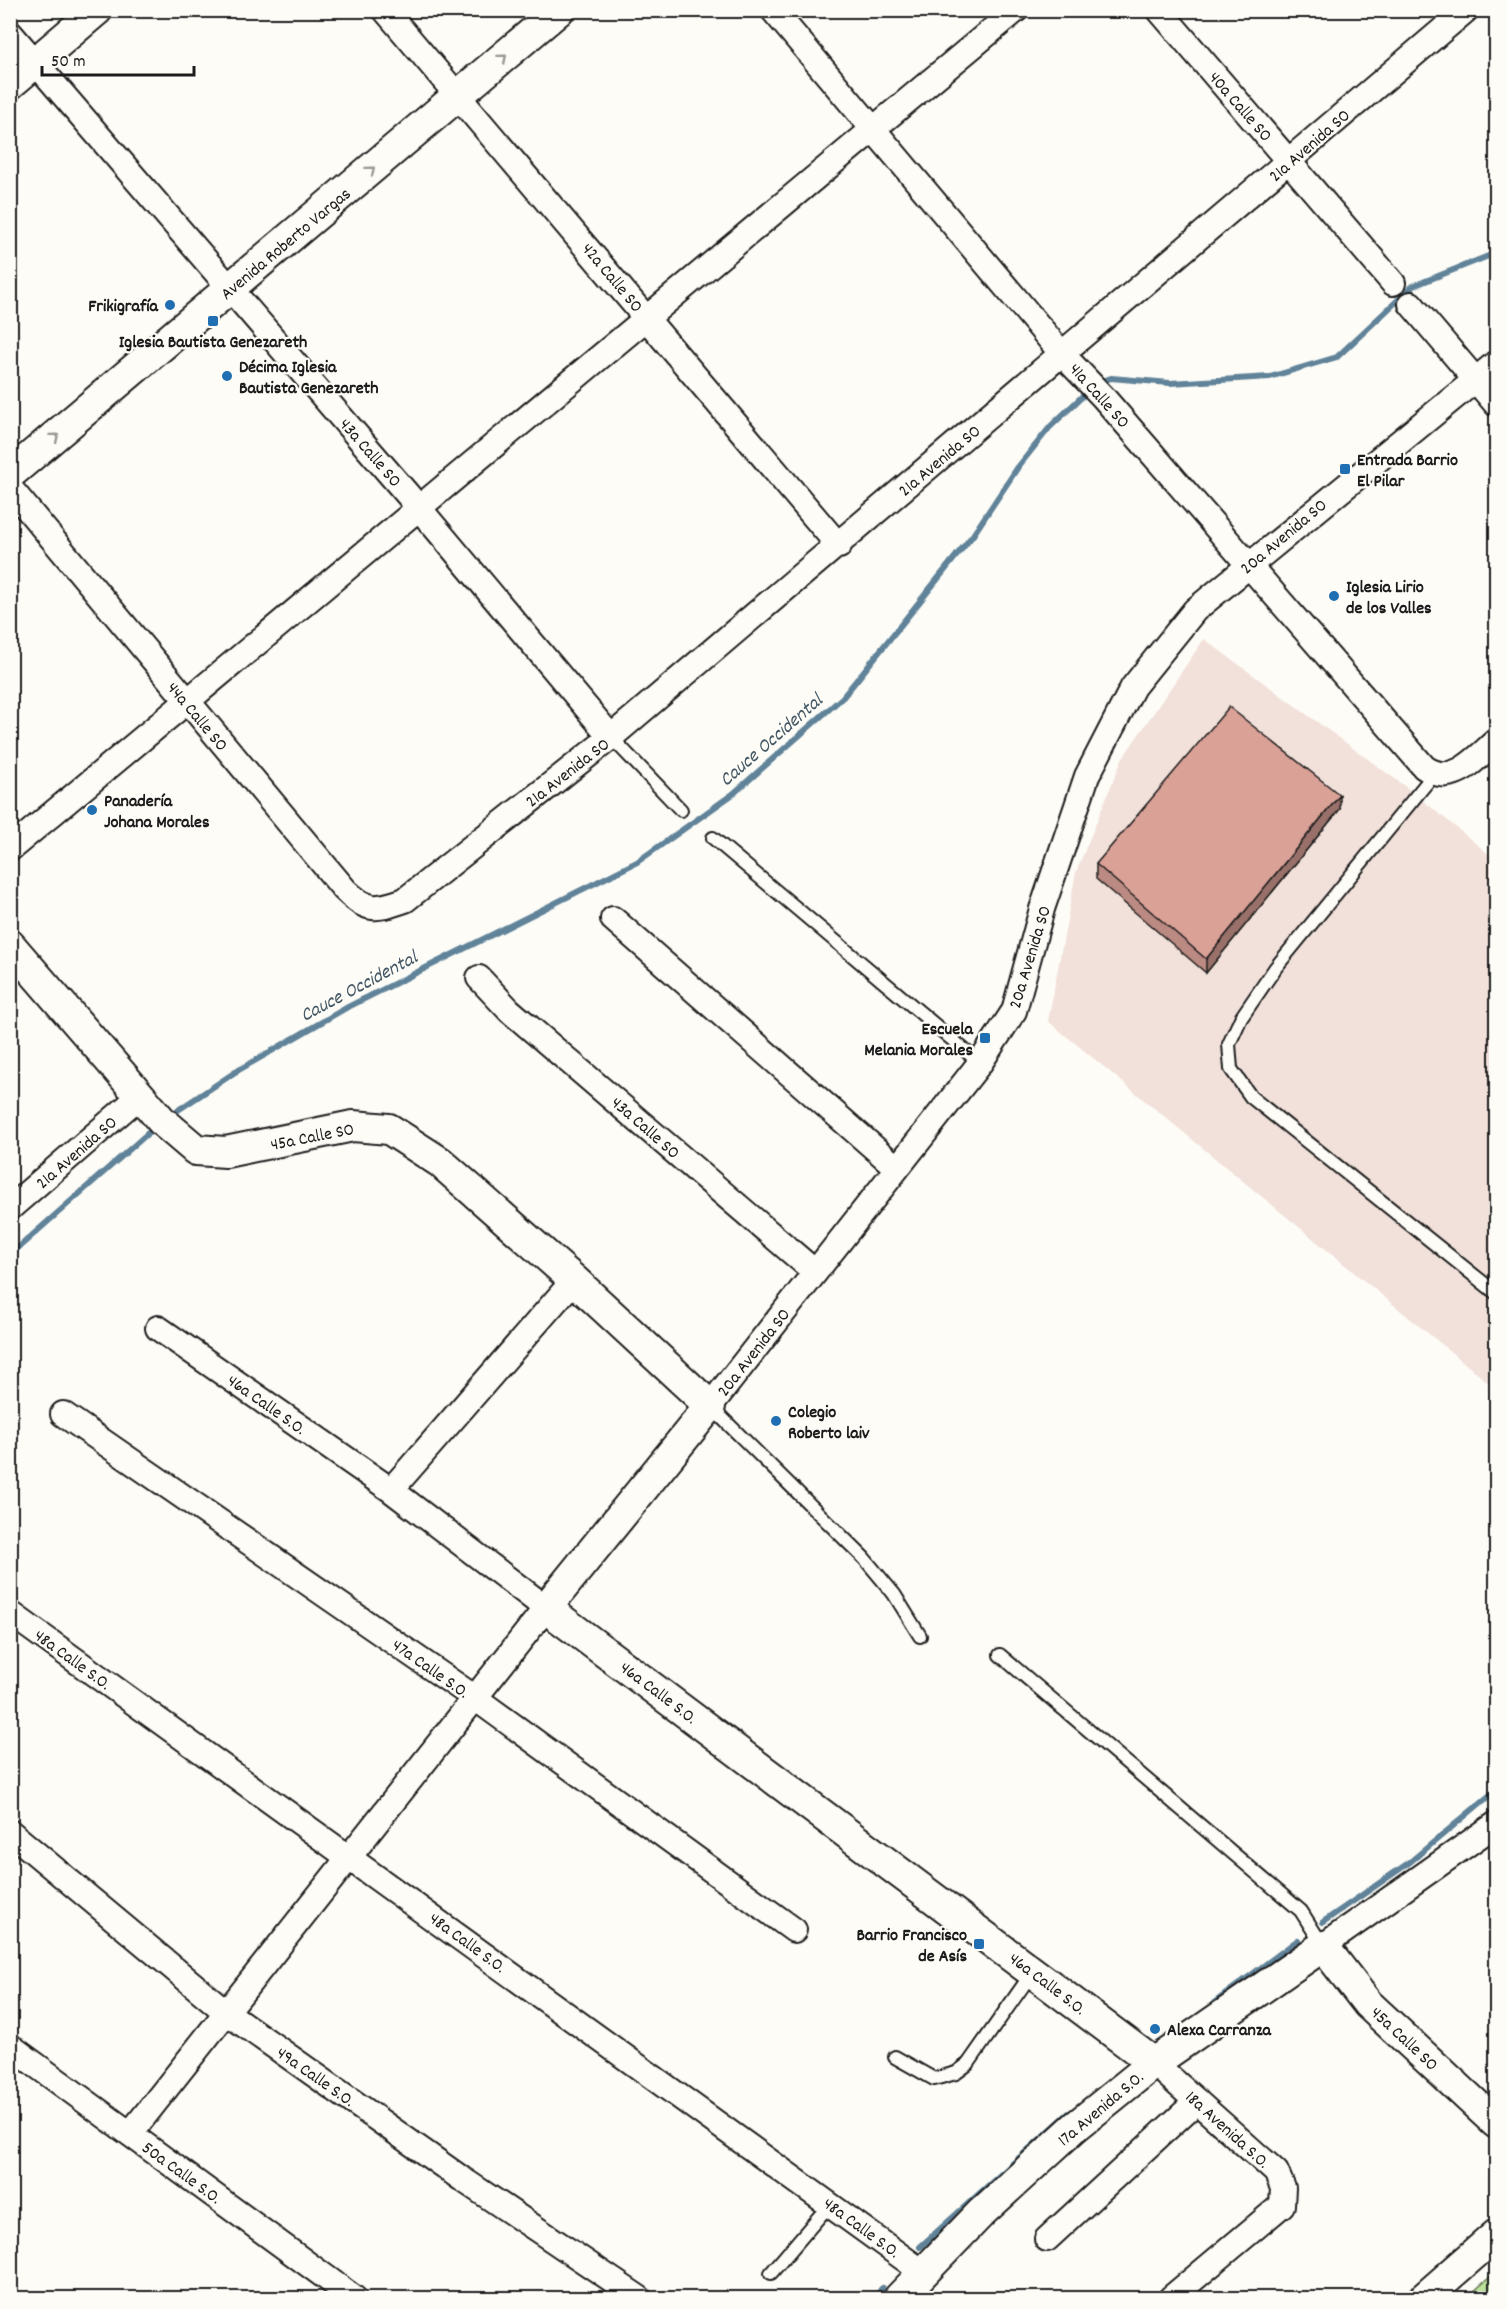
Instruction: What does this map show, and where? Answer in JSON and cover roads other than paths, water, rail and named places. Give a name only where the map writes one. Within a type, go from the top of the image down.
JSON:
[{"type":"street","points":[[10,84],[98,10]]},
{"type":"street","name":"42a Calle SO","points":[[385,10],[839,546]]},
{"type":"street","name":"Avenida Roberto Vargas","points":[[10,474],[559,10]]},
{"type":"street","name":"41a Calle SO","points":[[773,10],[1063,355],[1103,397],[1424,767],[1434,774]]},
{"type":"street","points":[[10,849],[646,316],[1016,10]]},
{"type":"street","name":"40a Calle SO","points":[[1159,10],[1393,283]]},
{"type":"street","name":"21a Avenida SO","points":[[405,900],[611,737],[839,546],[1466,10]]},
{"type":"street","name":"43a Calle SO","points":[[10,33],[418,508],[611,737]]},
{"type":"street","points":[[1412,304],[1497,404]]},
{"type":"street","name":"20a Avenida SO","points":[[546,1608],[710,1406],[980,1063],[1014,1011],[1042,909],[1088,776],[1132,687],[1195,610],[1497,363]]},
{"type":"street","name":"44a Calle SO","points":[[10,488],[345,890],[361,906],[382,908],[405,900]]},
{"type":"street","points":[[1434,774],[1449,776],[1461,771],[1497,741]]},
{"type":"street","points":[[613,919],[896,1167]]},
{"type":"street","name":"45a Calle SO","points":[[10,945],[162,1121],[196,1150],[226,1152],[353,1126],[389,1129],[440,1162],[574,1280],[710,1406]]},
{"type":"street","name":"43a Calle SO","points":[[479,978],[509,1010],[815,1272]]},
{"type":"street","name":"21a Avenida SO","points":[[10,1208],[141,1095]]},
{"type":"street","points":[[391,1490],[574,1280]]},
{"type":"street","name":"46a Calle S.O.","points":[[158,1328],[391,1490],[1154,2063]]},
{"type":"street","name":"47a Calle S.O.","points":[[63,1414],[475,1698],[794,1930]]},
{"type":"street","points":[[129,2134],[546,1608]]},
{"type":"street","name":"48a Calle S.O.","points":[[10,1613],[350,1856],[924,2273]]},
{"type":"street","points":[[1323,1946],[1494,1829]]},
{"type":"street","name":"49a Calle S.O.","points":[[10,1832],[226,2012],[462,2179],[639,2298]]},
{"type":"street","name":"45a Calle SO","points":[[1323,1946],[1368,2004],[1497,2123]]},
{"type":"street","name":"17a Avenida S.O.","points":[[899,2298],[982,2212],[1075,2127],[1154,2063],[1323,1946]]},
{"type":"street","name":"50a Calle S.O.","points":[[10,2046],[354,2298]]},
{"type":"street","name":"18a Avenida S.O.","points":[[1154,2063],[1276,2172],[1283,2188],[1282,2205],[1171,2298]]},
{"type":"street","points":[[1047,2239],[1197,2101]]},
{"type":"street","points":[[1424,2298],[1497,2235]]},
{"type":"lane","points":[[611,737],[681,810]]},
{"type":"lane","points":[[1434,774],[1276,968],[1241,1018],[1229,1044],[1231,1069],[1251,1097],[1497,1293]]},
{"type":"lane","points":[[714,838],[980,1063]]},
{"type":"lane","points":[[710,1406],[864,1558],[894,1594],[920,1636]]},
{"type":"lane","points":[[999,1655],[1301,1911],[1323,1946]]},
{"type":"lane","points":[[895,2057],[934,2079],[956,2073],[968,2064],[1032,1972]]},
{"type":"lane","points":[[771,2273],[830,2204]]},
{"type":"waterway","name":"Cauce Occidental","points":[[1097,383],[1111,378],[1170,383],[1270,377],[1337,357],[1413,286],[1496,253]]},
{"type":"waterway","name":"Cauce Occidental","points":[[169,1116],[237,1071],[346,1008],[637,862],[733,794],[843,697],[973,535],[1018,467],[1050,427],[1090,389]]},
{"type":"waterway","name":"Cauce Occidental","points":[[10,1255],[156,1126]]},
{"type":"waterway","points":[[1323,1922],[1410,1862],[1496,1790]]},
{"type":"waterway","points":[[1214,2003],[1298,1940]]},
{"type":"waterway","points":[[920,2247],[1069,2113]]},
{"type":"waterway","points":[[875,2298],[882,2288]]},
{"type":"place","name":"Frikigrafía","points":[[170,305]]},
{"type":"place","name":"Iglesia Bautista Genezareth","points":[[213,321]]},
{"type":"place","name":"Décima Iglesia Bautista Genezareth","points":[[227,376]]},
{"type":"place","name":"Entrada Barrio El Pilar","points":[[1345,469]]},
{"type":"place","name":"Iglesia Lirio de los Valles","points":[[1334,596]]},
{"type":"place","name":"Panadería Johana Morales","points":[[92,810]]},
{"type":"place","name":"Escuela Melania Morales","points":[[985,1038]]},
{"type":"place","name":"Colegio Roberto laiv","points":[[776,1421]]},
{"type":"place","name":"Barrio Francisco de Asís","points":[[979,1944]]},
{"type":"place","name":"Alexa Carranza","points":[[1155,2029]]}]
